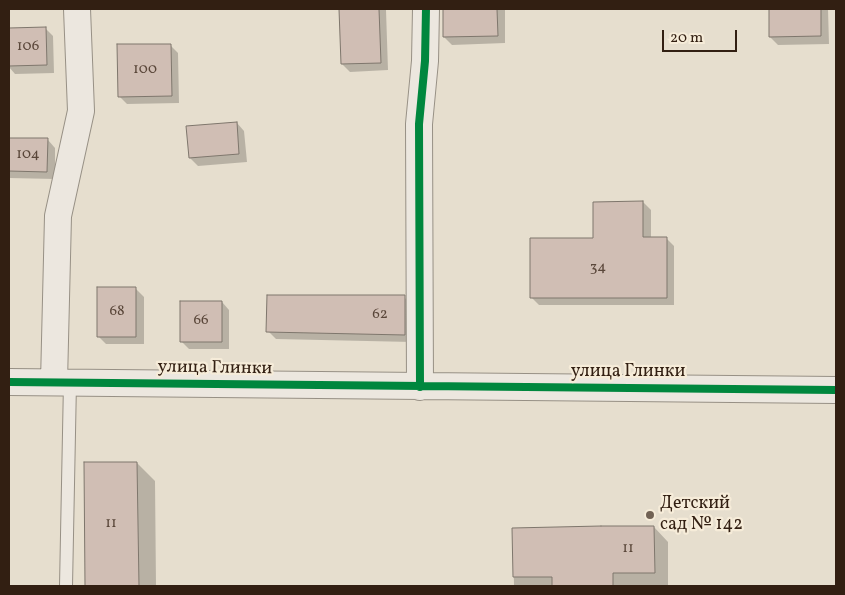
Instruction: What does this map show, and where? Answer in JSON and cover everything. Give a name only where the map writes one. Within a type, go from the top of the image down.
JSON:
[{"type":"street","points":[[62,382],[58,216],[80,111],[77,9]]},
{"type":"street","points":[[420,387],[419,124],[425,61],[426,9]]},
{"type":"street","name":"улица Глинки","points":[[9,382],[836,390]]},
{"type":"lane","points":[[62,382],[66,586]]},
{"type":"building","points":[[339,9],[379,9],[381,63],[341,64]]},
{"type":"building","points":[[443,9],[497,9],[498,36],[443,37]]},
{"type":"building","points":[[769,9],[821,9],[821,36],[769,37]]},
{"type":"building","points":[[46,27],[47,65],[9,66],[9,28]]},
{"type":"building","points":[[117,44],[171,44],[172,96],[118,97]]},
{"type":"building","points":[[237,122],[239,154],[189,158],[186,126]]},
{"type":"building","points":[[9,138],[48,138],[47,172],[9,171]]},
{"type":"building","points":[[643,201],[643,237],[667,237],[667,298],[530,298],[530,238],[593,238],[593,202]]},
{"type":"building","points":[[97,287],[136,287],[136,337],[97,337]]},
{"type":"building","points":[[267,295],[405,295],[405,335],[266,332]]},
{"type":"building","points":[[180,301],[222,301],[222,342],[180,342]]},
{"type":"building","points":[[84,462],[137,462],[139,586],[85,586]]},
{"type":"building","points":[[654,526],[655,573],[613,573],[613,586],[552,586],[552,577],[513,577],[512,528]]},
{"type":"cycle path","points":[[420,387],[419,124],[425,61],[426,9]]},
{"type":"cycle path","points":[[9,382],[836,390]]},
{"type":"place","name":"Детский сад № 142","points":[[650,515]]}]
